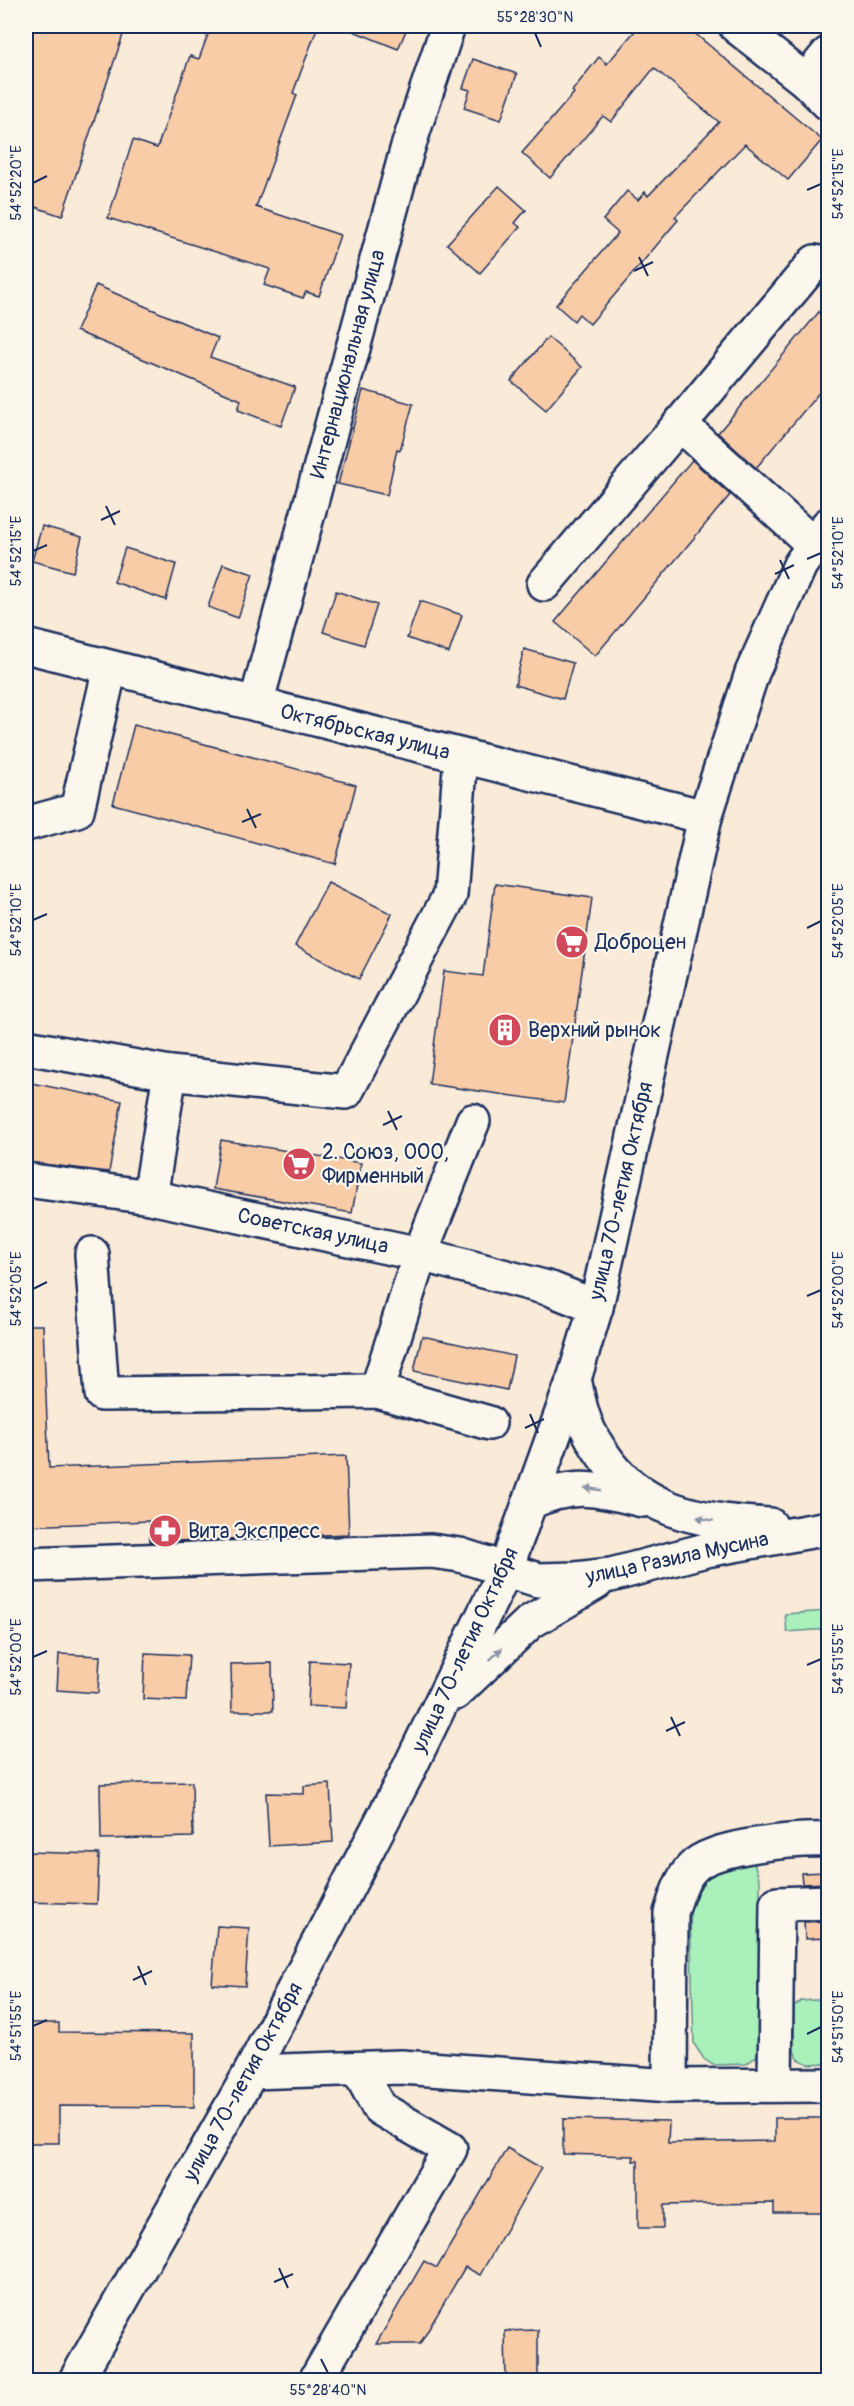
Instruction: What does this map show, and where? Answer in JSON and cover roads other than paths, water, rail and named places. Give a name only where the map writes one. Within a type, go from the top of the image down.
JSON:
[{"type":"main road","name":"Интернациональная улица","points":[[256,705],[407,150],[448,26]]},
{"type":"main road","points":[[736,26],[806,81],[828,103]]},
{"type":"main road","points":[[806,81],[828,54]]},
{"type":"main road","points":[[544,584],[814,262]]},
{"type":"main road","points":[[680,424],[821,535]]},
{"type":"main road","name":"улица 70-летия Октября","points":[[76,2380],[251,2072],[438,1709],[505,1571],[574,1379],[596,1307],[705,817],[752,673],[800,565],[821,535]]},
{"type":"main road","name":"Октябрьская улица","points":[[26,646],[705,817]]},
{"type":"main road","points":[[26,824],[76,810],[110,668]]},
{"type":"main road","points":[[26,1047],[170,1073],[346,1092],[450,894],[461,756]]},
{"type":"main road","points":[[150,1197],[170,1073]]},
{"type":"main road","points":[[377,1392],[420,1254],[473,1121]]},
{"type":"main road","name":"Советская улица","points":[[26,1180],[150,1197],[420,1254],[551,1289],[596,1307]]},
{"type":"main road","points":[[92,1254],[102,1394],[377,1392],[489,1423]]},
{"type":"main road","points":[[574,1379],[584,1421],[600,1452],[621,1478],[650,1502]]},
{"type":"main road","points":[[530,1502],[558,1490],[590,1488],[650,1502],[687,1515],[723,1522],[827,1528]]},
{"type":"main road","name":"улица Разила Мусина","points":[[26,1565],[431,1551],[460,1555],[538,1580],[576,1579],[611,1575],[706,1550],[827,1528]]},
{"type":"main road","points":[[438,1709],[530,1622],[565,1598],[611,1575]]},
{"type":"main road","points":[[670,2086],[671,1913],[678,1890],[693,1866],[729,1849],[828,1840]]},
{"type":"main road","points":[[776,2085],[777,1904],[807,1900],[828,1902]]},
{"type":"main road","points":[[251,2072],[401,2067],[670,2086],[828,2085]]},
{"type":"main road","points":[[316,2380],[450,2149],[379,2108],[358,2068]]},
{"type":"place","name":"Доброцен","points":[[572,942]]},
{"type":"place","name":"Верхний рынок","points":[[505,1030]]},
{"type":"place","name":"2. Союз, ООО, Фирменный","points":[[299,1164]]},
{"type":"place","name":"Вита Экспресс","points":[[165,1531]]}]
